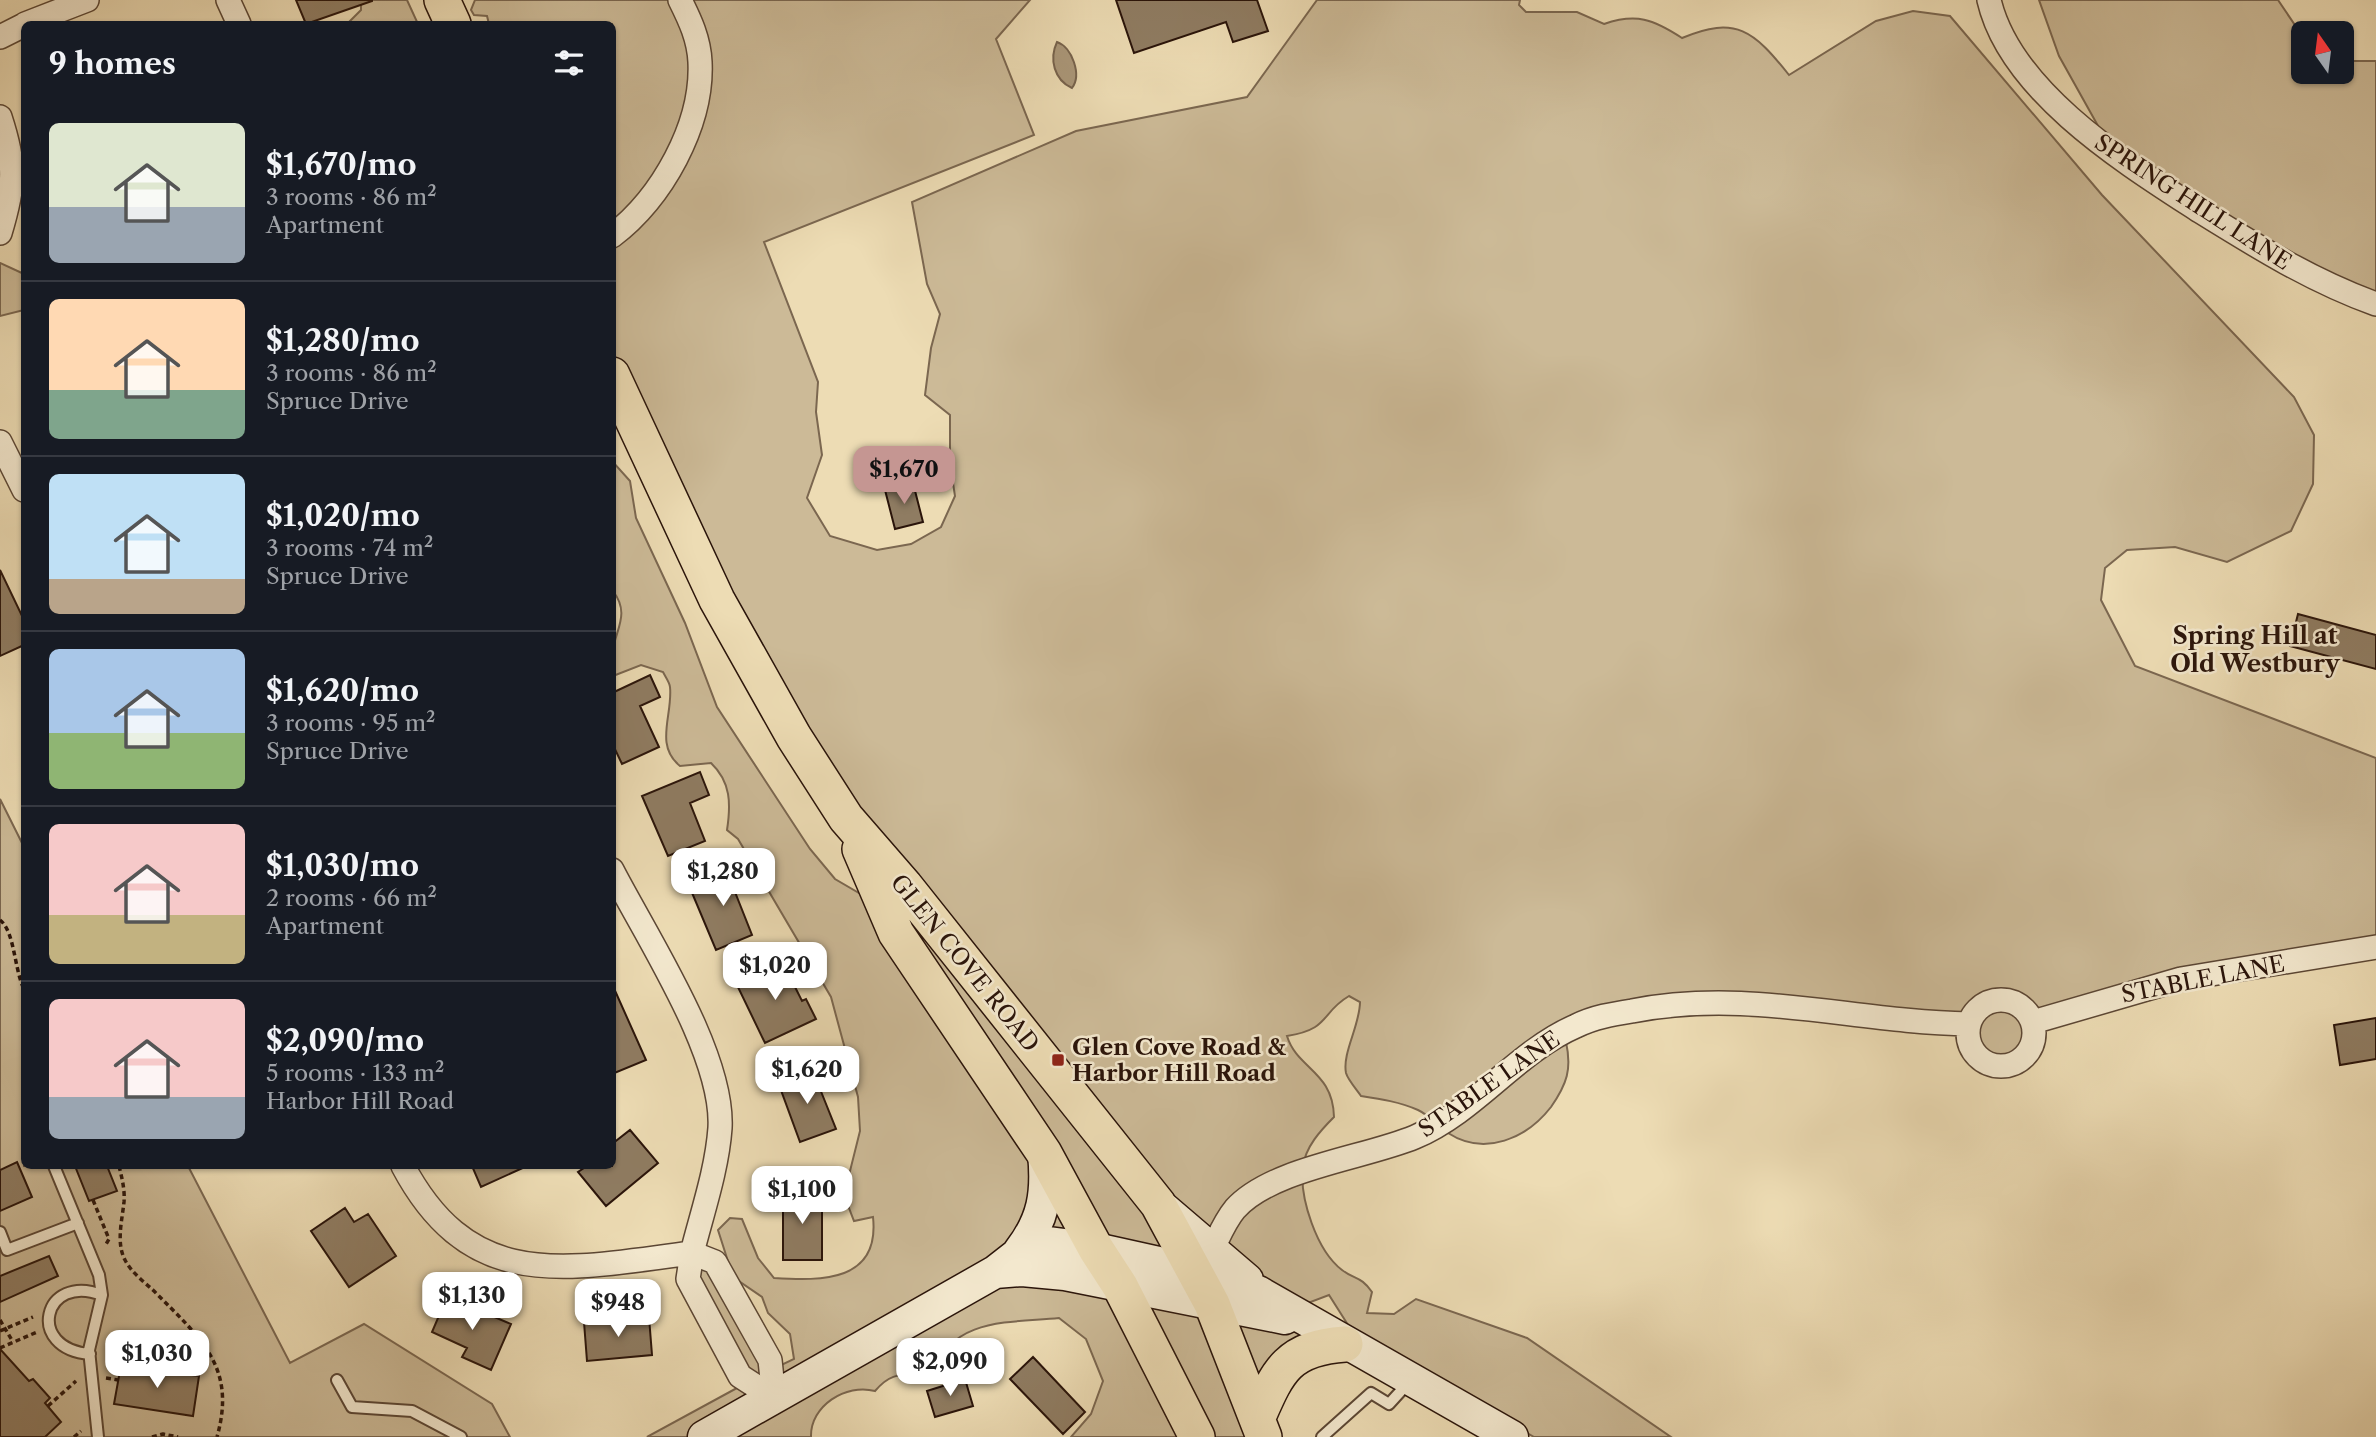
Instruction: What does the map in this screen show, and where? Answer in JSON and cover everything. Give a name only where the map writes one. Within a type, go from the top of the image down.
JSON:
[{"type":"main road","points":[[442,0],[452,21]]},
{"type":"main road","name":"GLEN COVE ROAD","points":[[616,383],[735,635],[794,737],[846,818],[905,886],[1203,1260],[1212,1304],[1261,1428]]},
{"type":"main road","name":"GLEN COVE ROAD","points":[[846,818],[896,933],[1044,1153],[1096,1250],[1120,1286],[1197,1437]]},
{"type":"main road","points":[[1261,1428],[1275,1378],[1291,1360],[1309,1350],[1345,1344]]},
{"type":"street","points":[[35,21],[87,0]]},
{"type":"street","points":[[228,0],[238,21]]},
{"type":"street","points":[[616,233],[630,222],[657,190],[686,137],[695,104],[700,61],[694,27],[680,0]]},
{"type":"street","name":"SPRING HILL LANE","points":[[1989,0],[1993,18],[2008,47],[2031,77],[2099,144],[2284,263],[2338,291],[2376,304]]},
{"type":"street","points":[[0,37],[21,27]]},
{"type":"street","points":[[0,117],[12,153],[13,172],[0,233]]},
{"type":"street","points":[[0,442],[21,484]]},
{"type":"street","points":[[616,878],[699,1036],[719,1098],[720,1129],[714,1165],[688,1279],[740,1376],[774,1398]]},
{"type":"street","name":"STABLE LANE","points":[[2034,1022],[2181,979],[2376,947]]},
{"type":"street","points":[[2000,999],[2021,1005],[2034,1022],[2033,1044],[2027,1054],[2008,1066],[1986,1063],[1977,1056],[1968,1036],[1969,1024],[1980,1007],[2000,999]]},
{"type":"street","name":"STABLE LANE","points":[[1203,1260],[1223,1226],[1246,1199],[1324,1164],[1376,1152],[1419,1135],[1466,1105],[1541,1045],[1597,1018],[1656,1006],[1741,1001],[1825,1009],[1914,1024],[1969,1024]]},
{"type":"street","points":[[704,1437],[995,1272],[1019,1252],[1040,1219],[1045,1201],[1044,1153]]},
{"type":"street","points":[[405,1169],[434,1215],[458,1236],[493,1255],[542,1268],[692,1253],[715,1262],[770,1360],[774,1398]]},
{"type":"street","points":[[1019,1252],[1042,1243],[1203,1260],[1411,1380],[1495,1432]]},
{"type":"street","points":[[995,1272],[1042,1270],[1311,1323]]},
{"type":"lane","points":[[55,1169],[94,1262],[102,1295],[90,1354],[98,1437]]},
{"type":"lane","points":[[0,1232],[7,1250],[78,1223]]},
{"type":"lane","points":[[90,1354],[61,1346],[51,1334],[49,1316],[53,1305],[66,1293],[82,1289],[102,1295]]},
{"type":"lane","points":[[337,1380],[352,1407],[412,1411],[461,1437]]},
{"type":"lane","points":[[1322,1437],[1371,1393],[1389,1404],[1411,1380]]},
{"type":"path","points":[[0,920],[9,932],[16,971],[21,982]]},
{"type":"path","points":[[119,1169],[124,1200],[120,1233],[123,1257],[205,1345],[217,1363],[223,1388],[222,1417],[217,1437]]},
{"type":"path","points":[[93,1200],[109,1240],[94,1262]]},
{"type":"path","points":[[0,1331],[36,1316]]},
{"type":"path","points":[[0,1320],[13,1342]]},
{"type":"path","points":[[0,1348],[38,1332]]},
{"type":"path","points":[[48,1406],[76,1381]]},
{"type":"path","points":[[74,1437],[81,1431]]},
{"type":"path","points":[[152,1437],[178,1437]]},
{"type":"shaded area","points":[[361,0],[407,0],[417,21],[350,21],[361,10]]},
{"type":"shaded area","points":[[475,0],[1030,0],[996,39],[1034,135],[764,242],[818,382],[816,412],[822,455],[807,498],[830,536],[877,550],[911,544],[941,527],[955,496],[950,463],[950,415],[925,395],[931,348],[940,314],[927,284],[912,202],[1076,131],[1247,97],[1317,0],[1520,0],[1519,5],[1526,12],[1577,12],[1604,24],[1626,19],[1644,20],[1662,26],[1682,38],[1701,31],[1730,28],[1743,31],[1754,38],[1789,75],[1876,21],[1913,11],[1950,16],[2102,195],[2294,397],[2314,435],[2313,484],[2291,531],[2227,562],[2175,547],[2127,550],[2105,568],[2101,600],[2135,666],[2376,758],[2376,947],[2030,1015],[2016,1003],[2000,1000],[1984,1004],[1971,1018],[1825,1009],[1597,1018],[1566,1042],[1567,1076],[1551,1107],[1530,1128],[1504,1141],[1491,1143],[1462,1140],[1411,1107],[1361,1096],[1346,1073],[1345,1065],[1360,1002],[1349,996],[1333,1008],[1318,1025],[1287,1036],[1298,1056],[1328,1090],[1334,1117],[1314,1139],[1304,1160],[1303,1180],[1307,1208],[1318,1237],[1333,1261],[1372,1292],[1367,1313],[1394,1314],[1416,1299],[1527,1338],[1671,1437],[1534,1437],[1350,1328],[1329,1295],[1305,1304],[1308,1339],[1304,1356],[1291,1389],[1264,1437],[1071,1437],[1091,1414],[1103,1381],[1086,1339],[1059,1318],[1003,1323],[968,1332],[954,1341],[942,1355],[933,1373],[896,1376],[875,1391],[853,1390],[832,1399],[816,1416],[811,1437],[647,1437],[748,1382],[688,1279],[692,1253],[715,1262],[771,1370],[794,1359],[790,1334],[768,1313],[762,1297],[733,1277],[718,1230],[730,1218],[742,1219],[758,1258],[774,1278],[811,1279],[844,1273],[857,1266],[867,1254],[873,1238],[873,1217],[854,1221],[849,1208],[849,1175],[860,1131],[858,1097],[831,997],[738,839],[727,830],[728,794],[718,770],[711,763],[680,766],[672,758],[666,739],[670,687],[663,672],[641,665],[616,675],[616,637],[621,612],[616,596],[616,465],[630,481],[636,518],[685,623],[717,707],[810,849],[835,879],[876,903],[896,933],[616,381],[616,21],[488,21],[487,16],[474,15],[471,10]]},
{"type":"shaded area","points":[[2039,0],[2278,0],[2292,21],[2291,84],[2354,84],[2354,61],[2376,61],[2376,304],[2338,291],[2102,133],[2059,56]]},
{"type":"shaded area","points":[[1057,42],[1067,49],[1074,62],[1076,76],[1072,88],[1061,80],[1053,62]]},
{"type":"shaded area","points":[[0,263],[21,273],[21,311],[0,316]]},
{"type":"shaded area","points":[[0,799],[21,841],[21,1169],[190,1169],[290,1363],[364,1324],[492,1404],[510,1437],[0,1437]]},
{"type":"shaded area","points":[[2003,1005],[2022,1013],[2030,1032],[2022,1051],[2003,1059],[1984,1051],[1976,1032],[1984,1013]]},
{"type":"building","points":[[296,0],[372,0],[315,21],[305,21]]},
{"type":"building","points":[[1116,0],[1257,0],[1268,31],[1233,42],[1226,22],[1134,53]]},
{"type":"building","points":[[913,483],[923,522],[895,529],[885,490]]},
{"type":"building","points":[[0,570],[21,614],[21,646],[0,656]]},
{"type":"building","points":[[2298,614],[2376,635],[2376,669],[2290,646]]},
{"type":"building","points":[[650,675],[660,697],[640,706],[659,747],[622,764],[616,751],[616,691]]},
{"type":"building","points":[[700,772],[709,795],[690,803],[705,841],[668,856],[642,796]]},
{"type":"building","points":[[741,867],[749,886],[735,892],[752,935],[716,950],[690,888]]},
{"type":"building","points":[[782,961],[802,1001],[806,999],[816,1019],[765,1043],[736,983]]},
{"type":"building","points":[[616,993],[646,1060],[616,1072]]},
{"type":"building","points":[[2376,1018],[2376,1059],[2340,1065],[2334,1025]]},
{"type":"building","points":[[812,1069],[836,1129],[800,1142],[778,1082]]},
{"type":"building","points":[[630,1130],[658,1163],[606,1206],[578,1172],[582,1169],[616,1169],[616,1141]]},
{"type":"building","points":[[17,1162],[32,1197],[0,1211],[0,1170]]},
{"type":"building","points":[[76,1169],[108,1169],[117,1191],[89,1201]]},
{"type":"building","points":[[473,1169],[520,1169],[481,1187]]},
{"type":"building","points":[[783,1193],[822,1193],[822,1260],[783,1260]]},
{"type":"building","points":[[345,1208],[354,1222],[368,1214],[396,1256],[349,1287],[311,1231]]},
{"type":"building","points":[[49,1256],[58,1276],[0,1302],[0,1276]]},
{"type":"building","points":[[447,1297],[511,1324],[491,1370],[462,1357],[467,1348],[432,1332]]},
{"type":"building","points":[[649,1317],[652,1355],[587,1361],[584,1322]]},
{"type":"building","points":[[0,1349],[29,1381],[33,1379],[50,1398],[45,1403],[61,1422],[45,1437],[0,1437]]},
{"type":"building","points":[[1033,1357],[1085,1412],[1063,1434],[1010,1379]]},
{"type":"building","points":[[121,1365],[199,1376],[193,1416],[114,1404]]},
{"type":"building","points":[[965,1379],[973,1406],[935,1417],[927,1391]]},
{"type":"place","name":"Glen Cove Road & Harbor Hill Road","points":[[1058,1060]]},
{"type":"district","name":"Spring Hill at Old Westbury","points":[[2255,650]]}]
